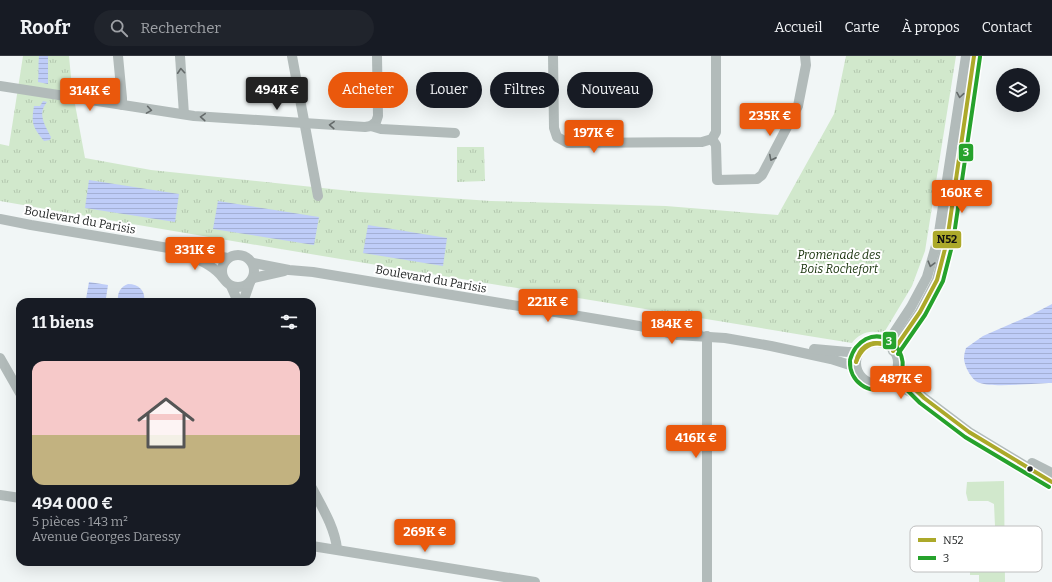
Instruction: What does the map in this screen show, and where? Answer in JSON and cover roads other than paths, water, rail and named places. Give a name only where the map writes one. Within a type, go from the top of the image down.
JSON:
[{"type":"street","points":[[118,56],[122,105]]},
{"type":"street","points":[[180,56],[184,114]]},
{"type":"street","points":[[292,56],[318,196]]},
{"type":"street","points":[[371,126],[376,122],[378,116],[377,56]]},
{"type":"street","points":[[553,56],[554,128],[557,137],[562,141],[568,143],[714,142]]},
{"type":"street","points":[[716,56],[716,132],[714,142],[717,180],[757,179],[762,176],[798,106],[806,65],[806,56]]},
{"type":"street","points":[[889,348],[927,277],[938,238],[966,56]]},
{"type":"street","points":[[889,348],[920,312],[937,280],[947,240],[974,56]]},
{"type":"street","points":[[0,86],[184,114],[305,124],[371,126],[455,133]]},
{"type":"street","name":"Boulevard du Parisis","points":[[0,219],[228,258]]},
{"type":"street","name":"Boulevard du Parisis","points":[[179,250],[212,267],[218,271],[223,278]]},
{"type":"street","points":[[236,298],[231,286],[223,278],[222,267],[228,258],[239,254],[249,258],[255,268],[245,298]]},
{"type":"street","name":"Boulevard du Parisis","points":[[253,263],[639,326],[677,335],[707,336],[771,346],[831,359],[856,367]]},
{"type":"street","name":"Boulevard du Parisis","points":[[252,280],[289,270]]},
{"type":"street","points":[[231,286],[241,287],[252,280]]},
{"type":"street","points":[[707,336],[707,582]]},
{"type":"street","points":[[876,343],[889,348],[897,360],[896,372],[888,381],[877,384],[866,381],[861,377],[856,367],[859,352],[866,345],[876,343]]},
{"type":"street","name":"Boulevard du Parisis","points":[[771,346],[859,352]]},
{"type":"street","points":[[0,358],[16,386]]},
{"type":"street","points":[[896,372],[924,398],[969,432],[1052,482]]},
{"type":"street","points":[[888,381],[924,398]]},
{"type":"street","points":[[1000,451],[1032,463],[1052,473]]},
{"type":"street","points":[[0,495],[16,497]]},
{"type":"street","points":[[316,495],[324,510],[336,540],[337,549]]},
{"type":"street","points":[[316,546],[535,582]]},
{"type":"water","points":[[39,56],[48,56],[48,84],[38,82]]},
{"type":"water","points":[[43,101],[47,102],[44,106],[42,115],[43,120],[51,137],[50,140],[44,141],[35,129],[33,121],[34,106],[40,106]]},
{"type":"water","points":[[89,180],[179,194],[175,222],[85,208]]},
{"type":"water","points":[[218,201],[319,217],[314,245],[213,229]]},
{"type":"water","points":[[368,225],[447,238],[443,266],[363,253]]},
{"type":"water","points":[[89,282],[108,285],[106,298],[86,298]]},
{"type":"water","points":[[128,284],[135,285],[143,291],[144,298],[118,298],[123,287]]},
{"type":"water","points":[[1052,304],[1052,383],[995,385],[980,383],[974,379],[969,373],[964,361],[966,348],[983,336],[1029,316]]},
{"type":"park label","name":"Promenade des Bois Rochefort","points":[[839,262]]}]
